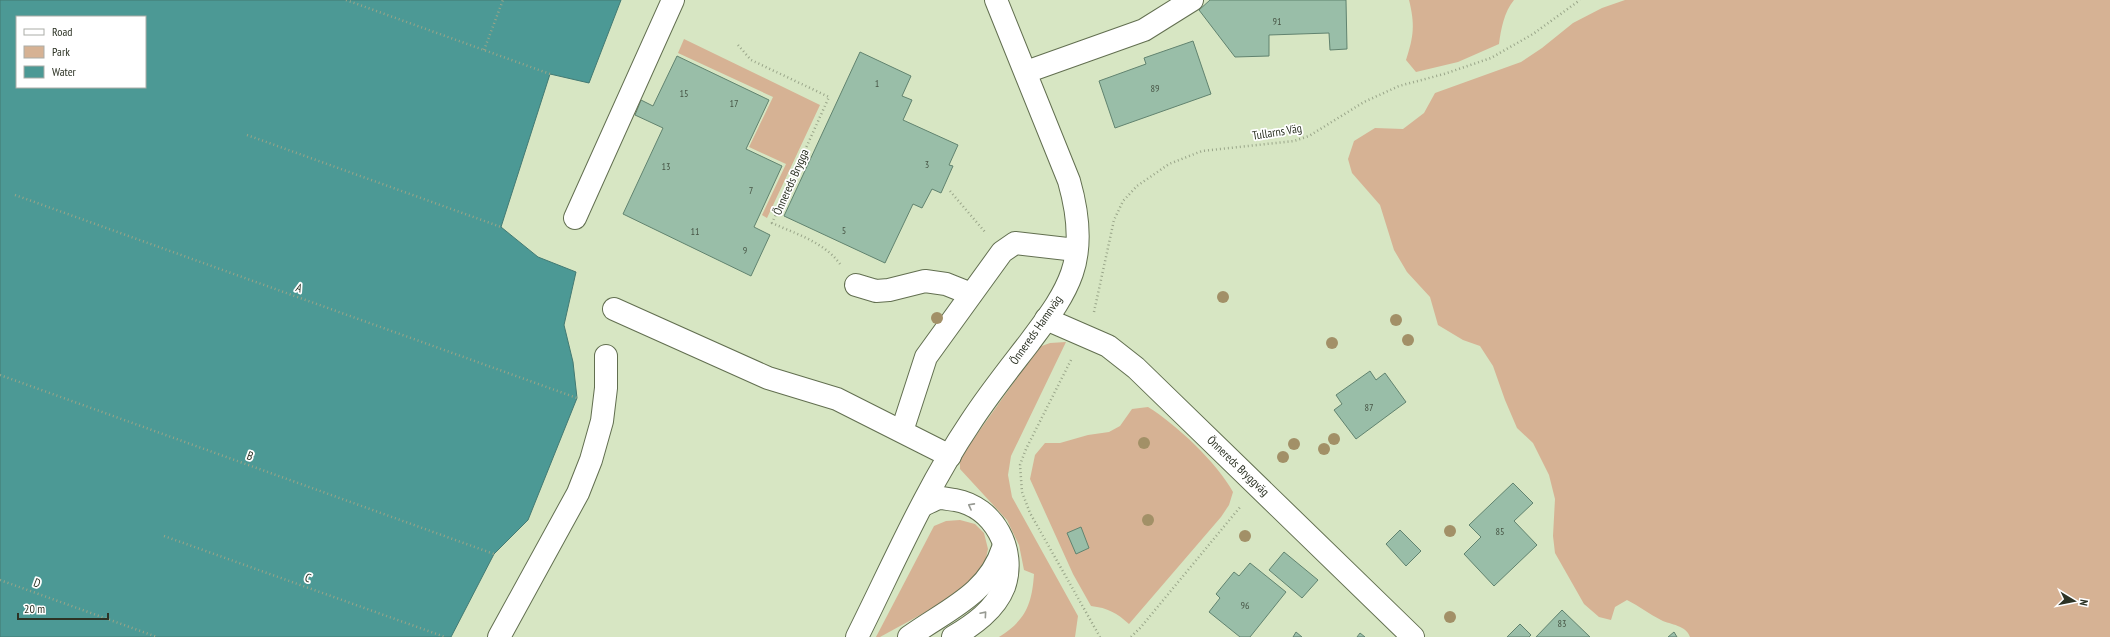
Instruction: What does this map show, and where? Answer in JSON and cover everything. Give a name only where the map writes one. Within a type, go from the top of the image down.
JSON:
[{"type":"street","points":[[575,218],[673,0]]},
{"type":"street","name":"Önnereds Hamnväg","points":[[857,637],[923,505],[950,456],[987,399],[1046,319],[1061,296],[1072,273],[1076,250],[1075,202],[1069,181],[996,0]]},
{"type":"street","points":[[1026,72],[1144,30],[1192,0]]},
{"type":"street","points":[[902,431],[926,356],[1002,252],[1016,243],[1076,250]]},
{"type":"street","points":[[856,285],[876,291],[889,290],[925,281],[946,284],[971,294]]},
{"type":"street","points":[[614,309],[768,378],[838,399],[950,456]]},
{"type":"street","name":"Önnereds Bryggväg","points":[[1046,319],[1108,346],[1136,368],[1413,637]]},
{"type":"street","points":[[499,637],[578,493],[591,460],[602,421],[606,388],[606,356]]},
{"type":"street","points":[[923,505],[941,498],[968,504],[989,518],[999,530],[1005,544],[1008,570],[1004,587],[995,602],[977,623],[953,637]]},
{"type":"street","points":[[909,637],[968,598],[988,579],[998,564],[1005,544]]},
{"type":"path","points":[[346,0],[550,74]]},
{"type":"path","points":[[484,50],[503,0]]},
{"type":"path","name":"Tullarns Väg","points":[[1100,637],[1030,513],[1022,492],[1019,477],[1020,465],[1026,449],[1084,335],[1095,310],[1114,220],[1123,201],[1137,186],[1169,164],[1202,151],[1294,141],[1309,136],[1364,102],[1399,86],[1444,74],[1491,58],[1533,34],[1580,0]]},
{"type":"path","name":"Önnereds Brygga","points":[[738,45],[751,60],[829,97],[772,223],[819,245],[835,256],[856,285]]},
{"type":"path","points":[[247,135],[501,227]]},
{"type":"path","points":[[950,191],[1002,252]]},
{"type":"path","name":"A","points":[[15,195],[577,398]]},
{"type":"path","name":"B","points":[[0,375],[494,554]]},
{"type":"path","points":[[1131,637],[1141,627],[1258,486]]},
{"type":"path","name":"C","points":[[164,536],[445,637]]},
{"type":"path","name":"D","points":[[0,580],[157,637]]},
{"type":"green space","points":[[1409,0],[1514,0],[1505,15],[1499,44],[1458,62],[1416,72],[1406,60],[1411,44],[1413,30]]},
{"type":"green space","points":[[1625,0],[2110,0],[2110,637],[1690,637],[1682,628],[1661,620],[1627,600],[1615,607],[1611,620],[1599,617],[1584,604],[1555,553],[1553,536],[1555,499],[1549,475],[1533,443],[1517,428],[1493,366],[1480,346],[1463,340],[1438,325],[1430,297],[1407,272],[1394,250],[1380,205],[1352,173],[1348,159],[1354,141],[1375,128],[1403,129],[1424,113],[1435,93],[1521,62],[1542,48],[1573,23],[1602,8]]},
{"type":"green space","points":[[684,39],[820,105],[767,218],[762,215],[786,164],[749,147],[773,97],[678,53]]},
{"type":"green space","points":[[1066,342],[1011,456],[1008,475],[1012,497],[1078,616],[1075,637],[999,637],[1016,624],[1026,610],[1033,585],[1034,574],[1024,570],[1019,545],[1007,520],[960,469],[960,458],[1039,347],[1050,343]]},
{"type":"green space","points":[[1148,407],[1171,424],[1195,445],[1226,480],[1233,492],[1229,505],[1221,517],[1129,624],[1112,612],[1091,606],[1073,574],[1030,479],[1035,455],[1045,443],[1060,443],[1088,435],[1109,432],[1120,426],[1132,409]]},
{"type":"green space","points":[[960,520],[975,524],[984,533],[988,549],[984,567],[966,590],[880,637],[876,637],[934,526],[946,521]]},
{"type":"water","points":[[0,0],[621,0],[589,83],[550,74],[501,227],[538,257],[576,272],[564,325],[573,362],[577,398],[528,520],[494,554],[451,637],[0,637]]},
{"type":"building","points":[[1210,0],[1346,0],[1347,49],[1330,50],[1329,33],[1269,35],[1269,56],[1235,57],[1199,10]]},
{"type":"building","points":[[1193,41],[1211,94],[1115,128],[1099,81],[1146,64],[1144,58]]},
{"type":"building","points":[[860,52],[911,76],[902,96],[912,100],[903,120],[958,145],[949,165],[953,166],[941,193],[932,189],[922,208],[913,204],[885,263],[784,216]]},
{"type":"building","points":[[677,56],[769,100],[746,149],[782,166],[754,227],[770,235],[751,276],[623,214],[663,128],[635,115],[641,100],[653,106]]},
{"type":"building","points":[[1370,371],[1376,380],[1385,373],[1406,402],[1356,439],[1334,410],[1342,404],[1336,395]]},
{"type":"building","points":[[1513,483],[1533,503],[1514,521],[1537,545],[1494,586],[1464,554],[1481,537],[1469,525]]},
{"type":"building","points":[[1081,527],[1089,548],[1076,554],[1067,533]]},
{"type":"building","points":[[1400,530],[1421,551],[1406,566],[1386,544]]},
{"type":"building","points":[[1284,552],[1318,580],[1302,598],[1269,570]]},
{"type":"building","points":[[1250,563],[1286,592],[1250,637],[1240,637],[1209,612],[1220,598],[1216,594],[1234,572],[1239,576]]},
{"type":"building","points":[[1562,610],[1590,637],[1536,637]]},
{"type":"building","points":[[1520,624],[1531,635],[1529,637],[1507,637]]},
{"type":"building","points":[[1296,632],[1302,637],[1293,637]]},
{"type":"building","points":[[1674,632],[1677,637],[1668,637]]},
{"type":"building","points":[[1360,633],[1365,637],[1357,637]]}]
